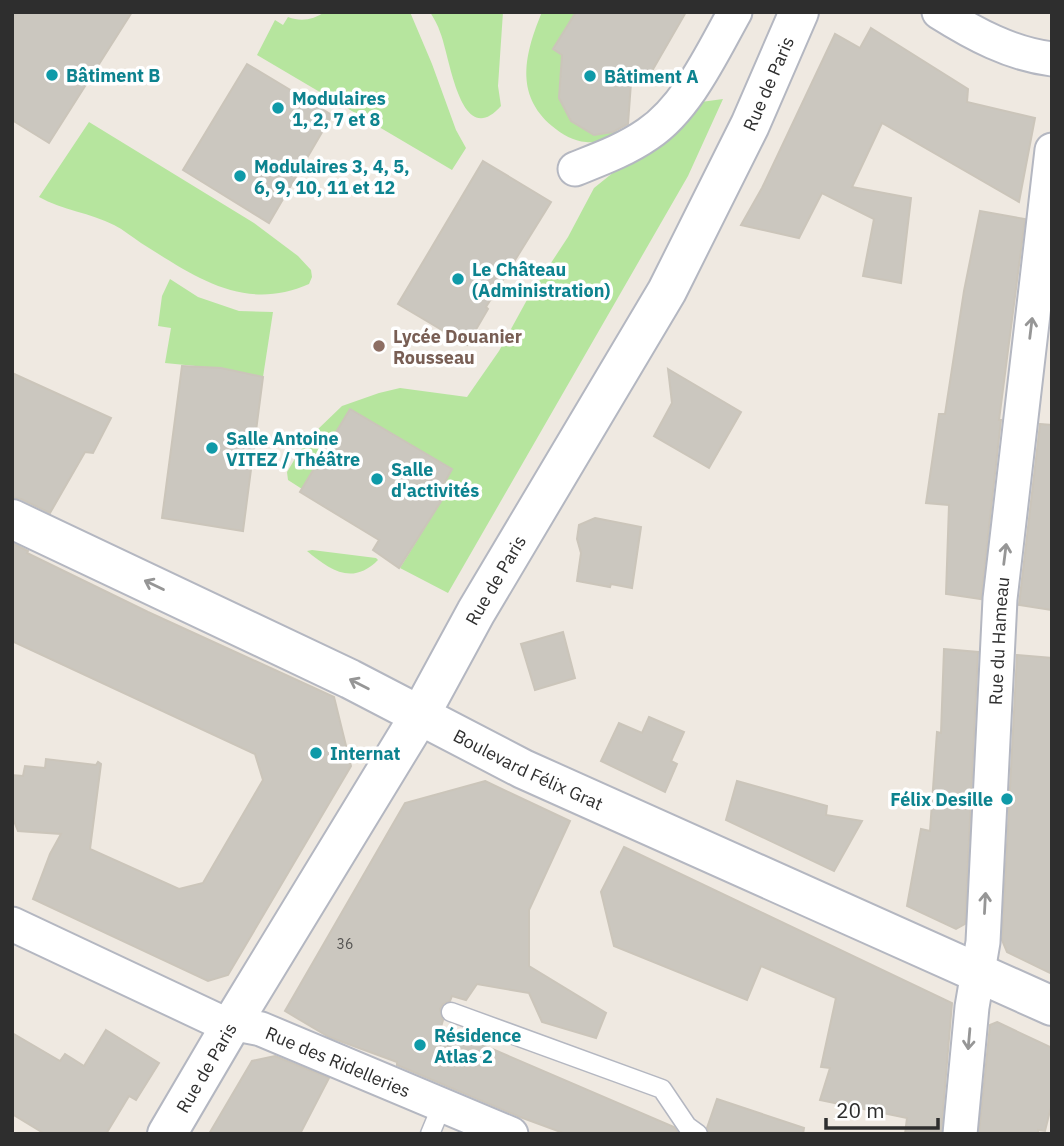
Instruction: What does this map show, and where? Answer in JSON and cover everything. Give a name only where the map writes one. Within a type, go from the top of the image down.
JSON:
[{"type":"main road","name":"Rue de Paris","points":[[167,1134],[420,715],[476,612],[667,291],[750,125],[800,12]]},
{"type":"main road","name":"Boulevard Félix Grat","points":[[12,519],[300,655],[523,769],[1052,1006]]},
{"type":"street","points":[[575,169],[613,155],[650,133],[683,100],[735,12]]},
{"type":"street","points":[[939,12],[986,39],[1010,49],[1052,60]]},
{"type":"street","name":"Rue du Hameau","points":[[960,1134],[977,971],[983,942],[1000,599],[1052,150]]},
{"type":"street","name":"Rue des Ridelleries","points":[[12,923],[200,1013],[231,1024],[261,1030],[436,1119],[511,1134]]},
{"type":"lane","points":[[451,1012],[662,1089],[687,1126],[698,1134]]},
{"type":"green space","points":[[325,12],[410,12],[456,130],[466,148],[452,170],[257,55],[275,20],[283,25],[288,17],[307,19]]},
{"type":"green space","points":[[430,12],[503,12],[498,86],[501,106],[487,117],[476,117],[466,109],[453,78],[439,29]]},
{"type":"green space","points":[[542,12],[576,12],[562,55],[559,98],[571,121],[594,134],[628,130],[602,140],[581,141],[560,132],[540,114],[532,100],[526,72],[531,43]]},
{"type":"green space","points":[[723,99],[688,176],[448,593],[400,568],[445,495],[440,491],[451,469],[302,489],[288,480],[287,472],[299,452],[342,406],[400,388],[467,397],[499,351],[528,298],[568,237],[594,188],[701,102]]},
{"type":"green space","points":[[89,122],[254,223],[298,256],[311,270],[309,284],[285,292],[263,294],[220,287],[180,267],[114,225],[39,197]]},
{"type":"green space","points":[[170,279],[198,297],[239,311],[273,312],[263,377],[226,369],[165,363],[171,328],[158,326],[162,296]]},
{"type":"green space","points":[[307,551],[378,560],[368,568],[350,574],[324,564]]},
{"type":"building","name":"Bâtiment B","points":[[12,12],[132,12],[49,143],[12,120]]},
{"type":"building","name":"Bâtiment A","points":[[576,12],[686,12],[648,78],[632,69],[628,124],[613,132],[594,135],[571,121],[559,98],[562,55],[553,49]]},
{"type":"building","points":[[871,28],[968,89],[967,102],[1035,118],[1019,202],[882,123],[852,187],[911,198],[901,283],[863,276],[874,219],[822,193],[799,238],[741,225],[762,188],[835,34],[860,48]]},
{"type":"building","points":[[247,64],[332,115],[269,223],[183,170]]},
{"type":"building","name":"Le Château (Administration)","points":[[483,161],[551,202],[486,307],[488,309],[467,345],[398,304]]},
{"type":"building","points":[[980,211],[1025,219],[999,420],[981,599],[946,594],[949,505],[926,503],[939,414],[945,414],[964,291]]},
{"type":"building","name":"Salle Antoine VITEZ / Théâtre","points":[[182,366],[221,368],[263,377],[243,531],[162,518]]},
{"type":"building","points":[[668,369],[741,412],[709,468],[654,436],[672,403]]},
{"type":"building","points":[[12,373],[111,418],[93,453],[85,452],[50,513],[12,497]]},
{"type":"building","name":"Salle d'activités","points":[[350,409],[452,469],[440,491],[445,495],[399,568],[373,550],[379,540],[300,492]]},
{"type":"building","points":[[1040,424],[1052,425],[1052,610],[1019,605]]},
{"type":"building","points":[[595,518],[641,527],[632,588],[577,581],[581,553],[577,539],[579,525]]},
{"type":"building","name":"Internat","points":[[12,543],[28,551],[27,553],[148,612],[334,697],[351,766],[228,975],[208,981],[33,899],[50,854],[61,834],[18,831],[12,816],[12,775],[23,776],[25,766],[45,768],[46,759],[101,764],[90,849],[179,889],[203,883],[263,780],[255,754],[12,641]]},
{"type":"building","points":[[563,632],[575,678],[535,690],[521,644]]},
{"type":"building","points":[[944,649],[978,652],[965,924],[956,929],[907,906],[921,829],[930,831],[937,732],[941,733]]},
{"type":"building","points":[[1017,655],[1052,658],[1052,974],[1007,952],[1002,940]]},
{"type":"building","points":[[649,717],[684,732],[671,761],[677,764],[665,792],[601,761],[619,723],[642,733]]},
{"type":"building","points":[[485,781],[570,821],[529,910],[529,966],[606,1013],[596,1038],[542,1022],[529,993],[477,984],[466,1000],[452,996],[450,1001],[443,1004],[440,1009],[443,1020],[441,1027],[674,1127],[679,1134],[566,1134],[397,1065],[397,1062],[329,1037],[285,1011],[405,803]]},
{"type":"building","points":[[737,781],[827,806],[826,815],[862,821],[834,871],[726,820]]},
{"type":"building","points":[[624,847],[952,1003],[941,1134],[905,1134],[907,1118],[820,1100],[830,1068],[821,1067],[836,998],[761,966],[747,1000],[614,946],[601,892]]},
{"type":"building","points":[[997,1022],[1052,1048],[1052,1103],[1045,1131],[1038,1130],[1038,1134],[979,1133],[990,1025]]},
{"type":"building","points":[[106,1030],[159,1063],[136,1100],[129,1096],[106,1134],[45,1134],[12,1114],[12,1033],[60,1061],[65,1054],[84,1066]]},
{"type":"building","points":[[275,1056],[329,1078],[300,1134],[209,1134],[252,1061]]},
{"type":"building","points":[[717,1099],[804,1128],[803,1134],[709,1134],[707,1128]]},
{"type":"place","name":"Bâtiment B","points":[[52,75]]},
{"type":"place","name":"Bâtiment A","points":[[590,76]]},
{"type":"place","name":"Modulaires 1, 2, 7 et 8","points":[[278,108]]},
{"type":"place","name":"Modulaires 3, 4, 5, 6, 9, 10, 11 et 12","points":[[240,176]]},
{"type":"place","name":"Le Château (Administration)","points":[[458,279]]},
{"type":"place","name":"Lycée Douanier Rousseau","points":[[379,346]]},
{"type":"place","name":"Salle Antoine VITEZ / Théâtre","points":[[212,448]]},
{"type":"place","name":"Salle d'activités","points":[[377,479]]},
{"type":"place","name":"Internat","points":[[316,753]]},
{"type":"place","name":"Félix Desille","points":[[1007,799]]},
{"type":"place","name":"Résidence Atlas 2","points":[[420,1045]]}]
